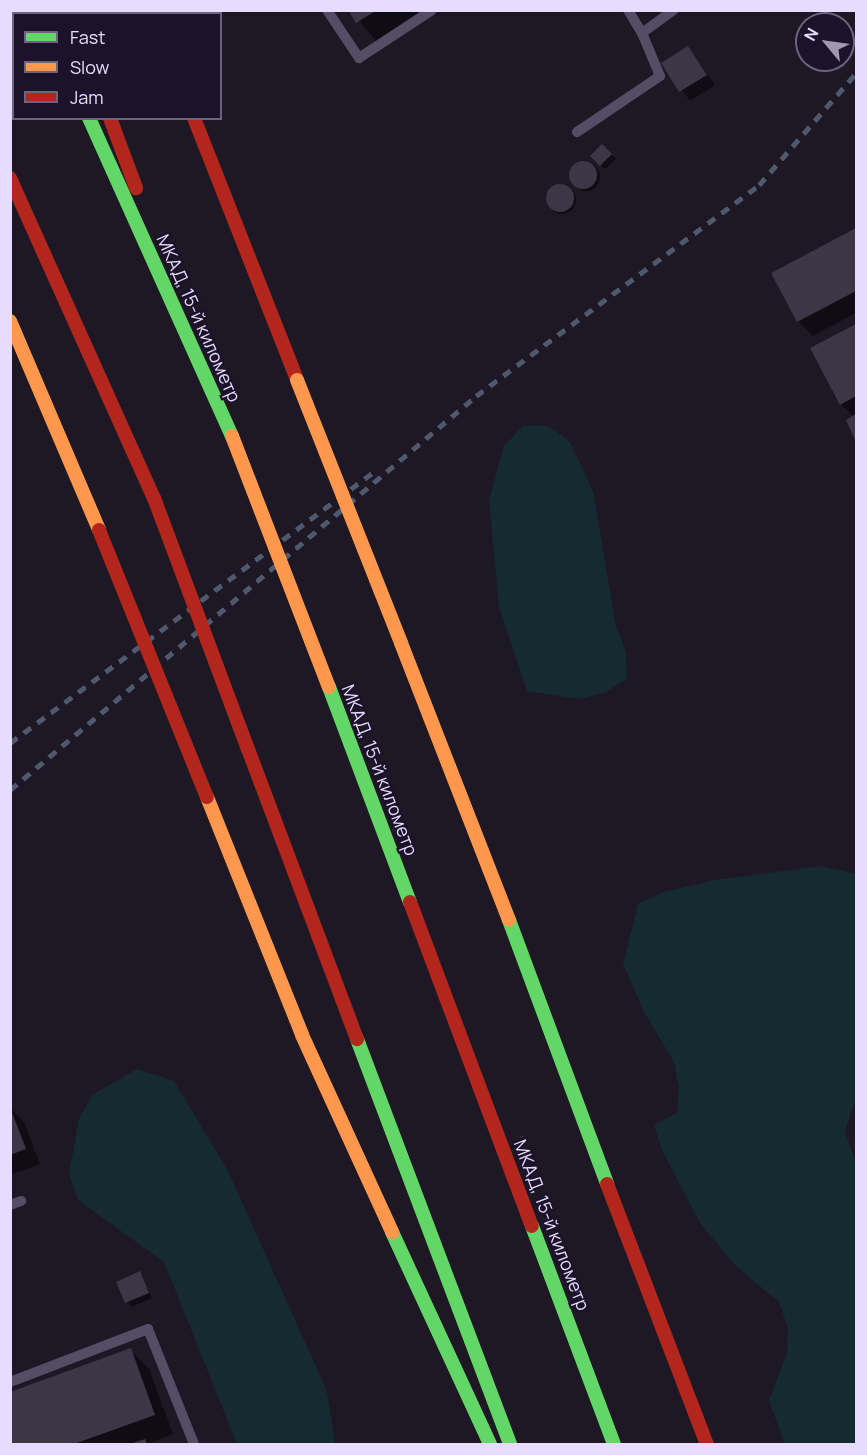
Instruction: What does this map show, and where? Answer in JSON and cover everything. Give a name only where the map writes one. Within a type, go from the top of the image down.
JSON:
[{"type":"main road","name":"МКАД, 15-й километр","points":[[90,120],[232,436],[614,1444]]},
{"type":"main road","points":[[111,120],[198,359]]},
{"type":"main road","points":[[195,120],[557,1041],[628,1243],[707,1444]]},
{"type":"main road","points":[[10,178],[153,498],[510,1444]]},
{"type":"main road","points":[[10,321],[99,530],[302,1035],[490,1444]]},
{"type":"lane","points":[[327,10],[359,58],[432,10]]},
{"type":"lane","points":[[577,132],[660,76],[642,33],[628,10]]},
{"type":"lane","points":[[642,33],[674,10]]},
{"type":"lane","points":[[10,1382],[148,1329],[194,1444]]},
{"type":"shaded area","points":[[523,426],[549,426],[570,442],[593,491],[616,626],[626,652],[627,679],[604,693],[580,699],[527,691],[499,607],[489,500],[504,446]]},
{"type":"shaded area","points":[[821,866],[856,874],[856,1097],[845,1132],[856,1163],[856,1444],[785,1444],[769,1401],[787,1353],[788,1328],[779,1302],[736,1266],[700,1223],[662,1150],[654,1125],[677,1113],[679,1088],[674,1062],[644,1012],[623,964],[638,904],[663,892],[715,880]]},
{"type":"shaded area","points":[[137,1069],[174,1081],[228,1171],[327,1391],[335,1444],[237,1444],[164,1262],[78,1200],[69,1174],[79,1119],[92,1095]]},
{"type":"building","points":[[348,10],[377,10],[356,23]]},
{"type":"building","points":[[688,46],[707,75],[679,92],[661,63]]},
{"type":"building","points":[[602,144],[612,154],[600,166],[590,156]]},
{"type":"building","points":[[583,161],[593,165],[597,175],[593,185],[583,189],[573,185],[569,175],[573,165]]},
{"type":"building","points":[[560,184],[570,188],[574,198],[570,208],[560,212],[550,208],[546,198],[550,188]]},
{"type":"building","points":[[856,228],[856,291],[797,322],[771,273]]},
{"type":"building","points":[[856,324],[856,396],[840,405],[810,348]]},
{"type":"building","points":[[856,414],[856,442],[846,420]]},
{"type":"building","points":[[10,1107],[26,1149],[10,1155]]},
{"type":"building","points":[[140,1271],[149,1293],[125,1303],[116,1282]]},
{"type":"building","points":[[131,1348],[155,1415],[74,1444],[10,1444],[10,1392]]},
{"type":"building","points":[[145,1439],[147,1444],[130,1444]]},
{"type":"railway","points":[[10,790],[476,396],[759,185],[856,73]]},
{"type":"railway","points":[[10,743],[375,471]]},
{"type":"traffic: fast","points":[[90,120],[232,436]]},
{"type":"traffic: fast","points":[[329,687],[410,902]]},
{"type":"traffic: fast","points":[[509,920],[607,1184]]},
{"type":"traffic: fast","points":[[357,1039],[510,1444]]},
{"type":"traffic: fast","points":[[532,1226],[614,1444]]},
{"type":"traffic: fast","points":[[392,1232],[490,1444]]},
{"type":"traffic: slow","points":[[10,321],[99,530]]},
{"type":"traffic: slow","points":[[297,380],[401,643]]},
{"type":"traffic: slow","points":[[232,436],[329,687]]},
{"type":"traffic: slow","points":[[401,643],[509,920]]},
{"type":"traffic: slow","points":[[207,797],[302,1035],[392,1232]]},
{"type":"traffic: jam","points":[[111,120],[136,188]]},
{"type":"traffic: jam","points":[[195,120],[297,380]]},
{"type":"traffic: jam","points":[[10,178],[154,498]]},
{"type":"traffic: jam","points":[[154,498],[248,749]]},
{"type":"traffic: jam","points":[[99,530],[207,797]]},
{"type":"traffic: jam","points":[[248,749],[357,1039]]},
{"type":"traffic: jam","points":[[410,902],[532,1226]]},
{"type":"traffic: jam","points":[[607,1184],[707,1444]]}]
